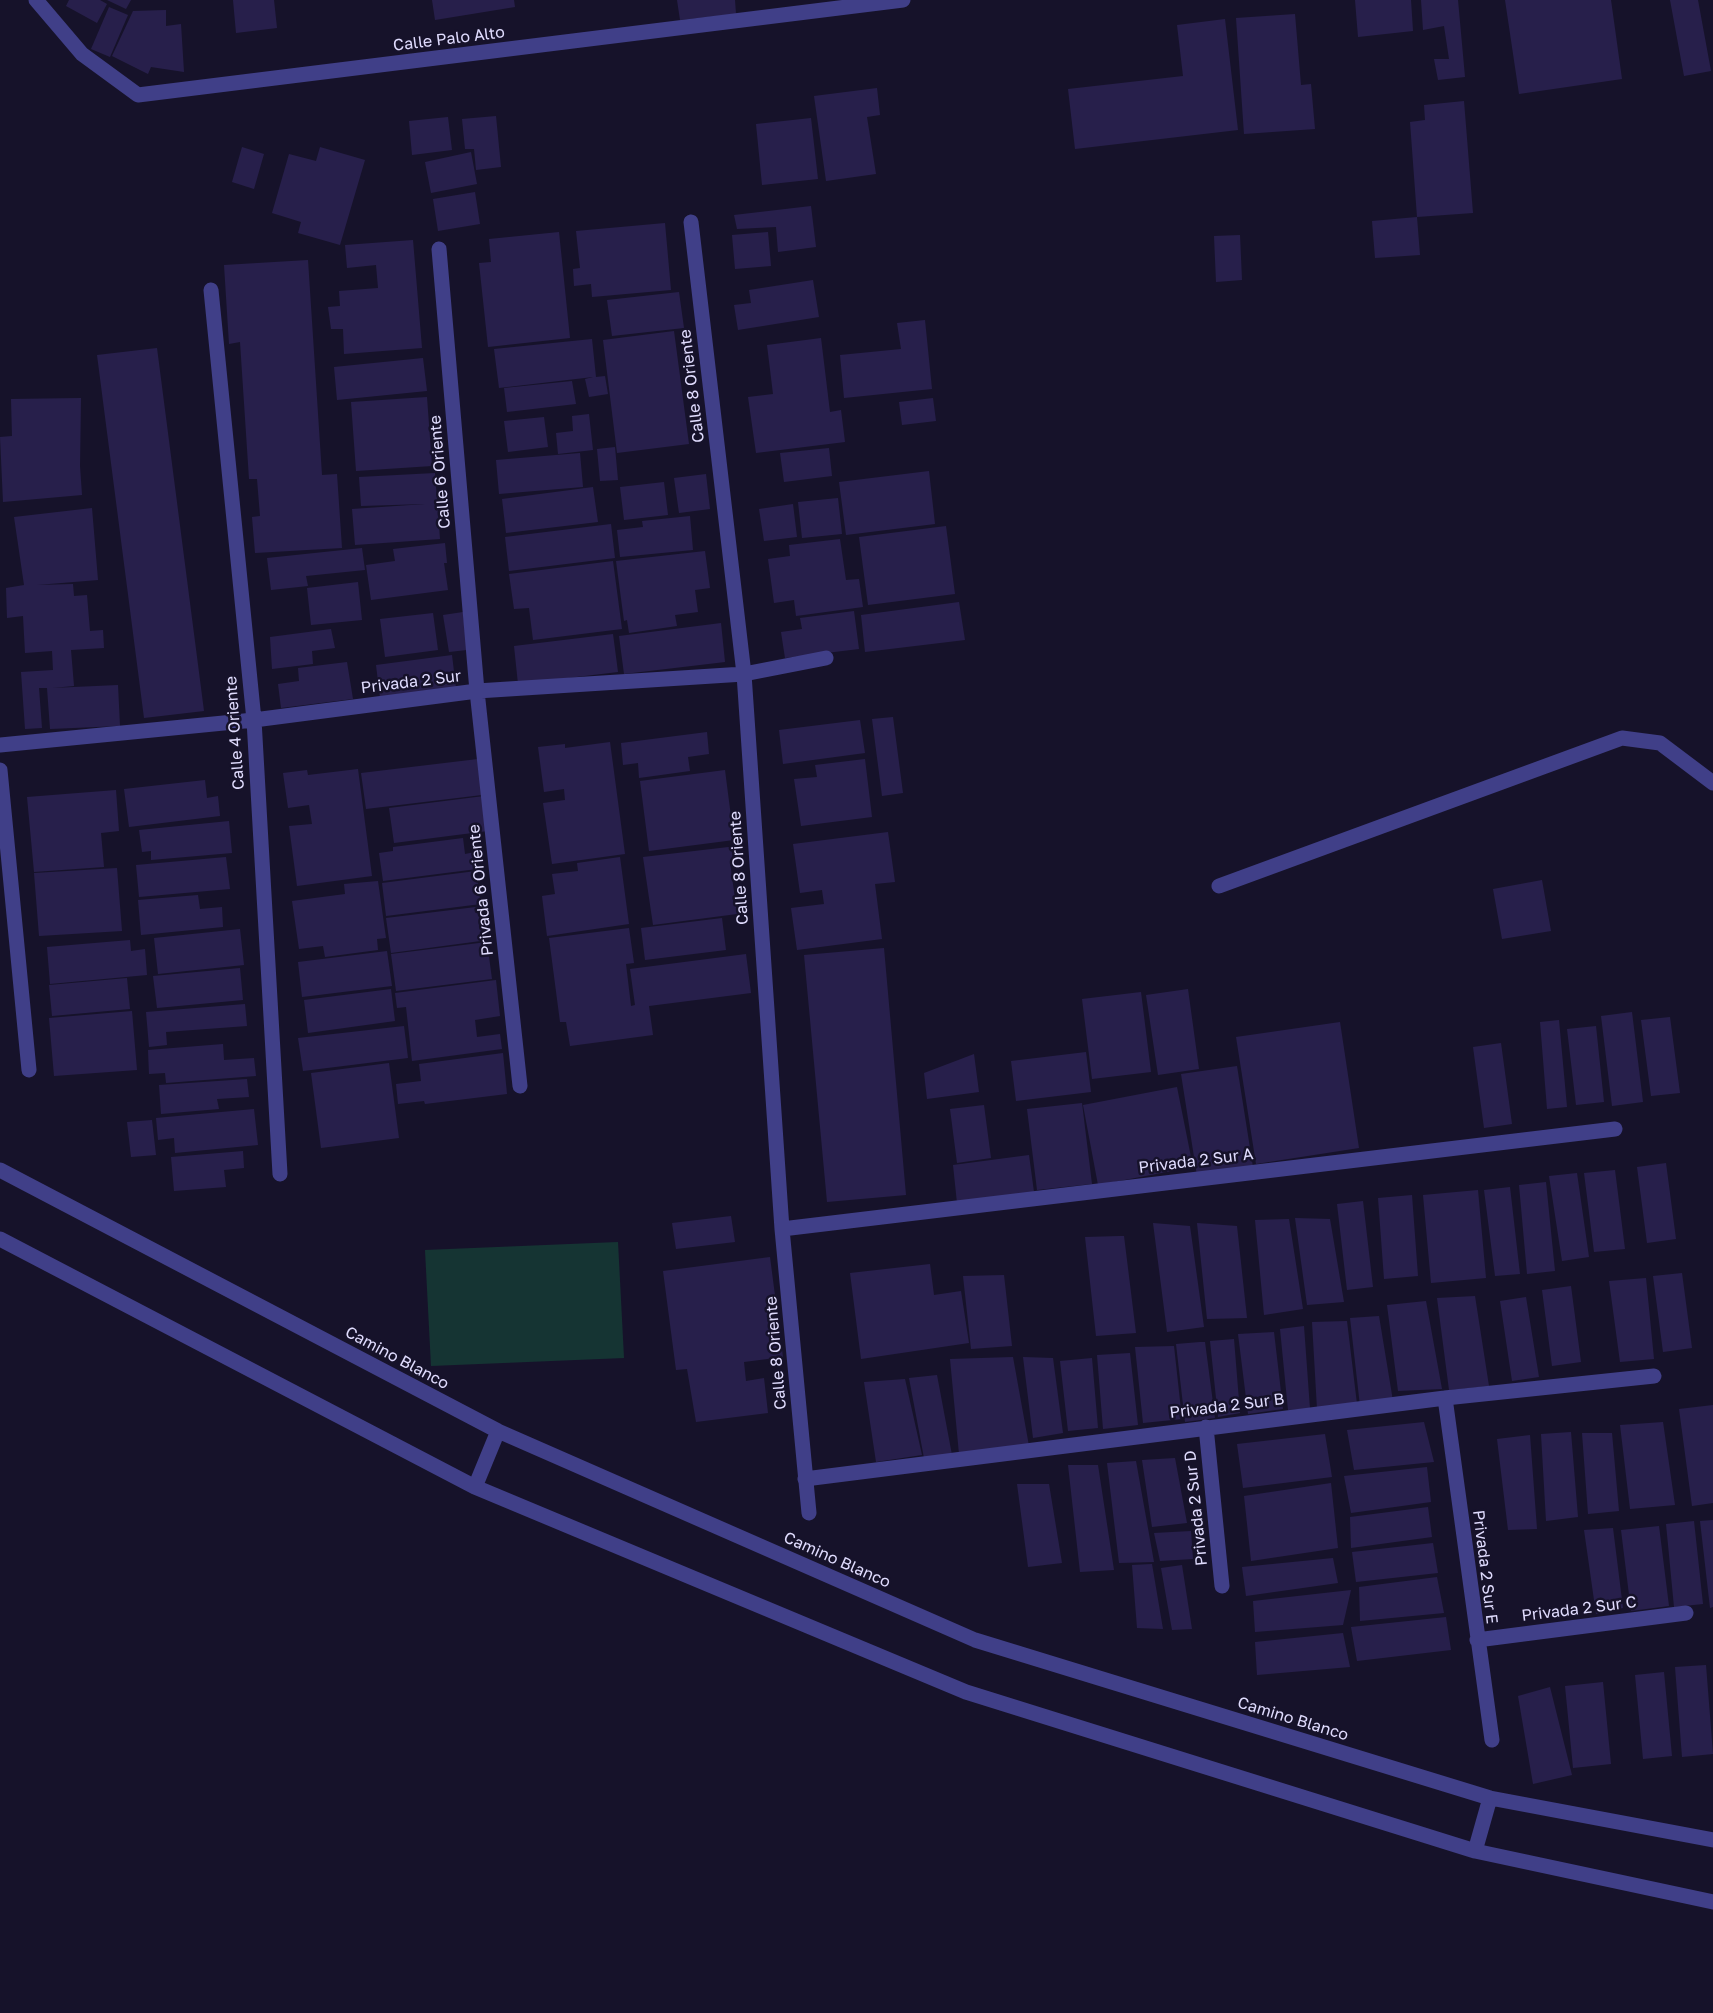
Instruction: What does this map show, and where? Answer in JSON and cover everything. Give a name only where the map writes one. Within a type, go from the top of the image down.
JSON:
[{"type":"street","name":"Calle Palo Alto","points":[[36,0],[82,54],[138,95],[802,7],[903,0]]},
{"type":"street","name":"Calle 8 Oriente","points":[[691,222],[744,675],[782,1229],[809,1513]]},
{"type":"street","name":"Calle 6 Oriente","points":[[439,249],[477,692]]},
{"type":"street","name":"Calle 4 Oriente","points":[[212,290],[254,720],[280,1174]]},
{"type":"street","name":"Privada 2 Sur","points":[[0,745],[254,720],[477,692],[744,675],[826,658]]},
{"type":"street","name":"Privada 6 Oriente","points":[[477,692],[520,1086]]},
{"type":"street","points":[[1219,886],[1622,738],[1660,743],[1713,783]]},
{"type":"street","points":[[0,770],[29,1070]]},
{"type":"street","name":"Privada 2 Sur A","points":[[782,1229],[1615,1129]]},
{"type":"street","name":"Camino Blanco","points":[[0,1170],[498,1431],[975,1640],[1490,1798],[1713,1840]]},
{"type":"street","points":[[0,1239],[475,1487],[966,1692],[1475,1851],[1713,1902]]},
{"type":"street","name":"Privada 2 Sur B","points":[[806,1479],[1206,1427],[1654,1376]]},
{"type":"street","name":"Privada 2 Sur E","points":[[1445,1398],[1492,1740]]},
{"type":"street","name":"Privada 2 Sur D","points":[[1206,1427],[1222,1586]]},
{"type":"street","points":[[475,1487],[498,1431]]},
{"type":"street","name":"Privada 2 Sur C","points":[[1477,1640],[1686,1613]]},
{"type":"street","points":[[1475,1851],[1490,1798]]},
{"type":"green space","points":[[618,1242],[624,1358],[431,1366],[425,1250]]},
{"type":"building","points":[[69,0],[100,0],[107,4],[97,23],[66,6]]},
{"type":"building","points":[[107,0],[131,0],[126,9]]},
{"type":"building","points":[[233,0],[274,0],[277,28],[236,33]]},
{"type":"building","points":[[432,0],[514,0],[515,7],[435,20]]},
{"type":"building","points":[[677,0],[735,0],[736,14],[680,20]]},
{"type":"building","points":[[1355,0],[1411,0],[1413,31],[1358,37]]},
{"type":"building","points":[[1421,0],[1458,0],[1465,77],[1438,80],[1434,59],[1449,59],[1444,26],[1423,30]]},
{"type":"building","points":[[1505,0],[1611,0],[1622,79],[1519,94]]},
{"type":"building","points":[[1670,0],[1698,0],[1711,71],[1684,76]]},
{"type":"building","points":[[109,7],[128,15],[110,57],[91,49]]},
{"type":"building","points":[[166,10],[166,26],[181,24],[184,72],[151,67],[148,74],[112,56],[133,11]]},
{"type":"building","points":[[1295,14],[1301,85],[1311,84],[1315,129],[1244,134],[1236,18]]},
{"type":"building","points":[[1225,19],[1238,130],[1075,149],[1068,89],[1183,76],[1177,25]]},
{"type":"building","points":[[877,88],[880,115],[867,117],[876,174],[826,181],[814,96]]},
{"type":"building","points":[[1464,101],[1473,213],[1417,217],[1410,122],[1425,120],[1424,105]]},
{"type":"building","points":[[496,116],[501,167],[476,170],[474,149],[465,149],[462,119]]},
{"type":"building","points":[[448,117],[452,150],[412,155],[409,121]]},
{"type":"building","points":[[811,118],[818,179],[762,185],[756,124]]},
{"type":"building","points":[[242,147],[264,154],[254,189],[232,182]]},
{"type":"building","points":[[320,147],[365,160],[340,245],[298,233],[301,222],[272,213],[289,154],[316,161]]},
{"type":"building","points":[[471,152],[477,184],[431,193],[425,162]]},
{"type":"building","points":[[475,192],[480,224],[438,231],[433,199]]},
{"type":"building","points":[[811,206],[816,247],[778,252],[776,227],[737,229],[734,215]]},
{"type":"building","points":[[1417,217],[1420,255],[1375,258],[1372,221]]},
{"type":"building","points":[[665,223],[671,290],[592,297],[591,284],[574,286],[573,269],[580,268],[576,231]]},
{"type":"building","points":[[559,232],[570,338],[488,347],[479,263],[491,262],[489,239]]},
{"type":"building","points":[[768,232],[771,266],[735,269],[732,235]]},
{"type":"building","points":[[1240,235],[1242,280],[1216,282],[1214,236]]},
{"type":"building","points":[[413,240],[422,348],[344,354],[343,329],[331,329],[328,307],[340,306],[339,291],[378,288],[376,265],[347,268],[345,245]]},
{"type":"building","points":[[308,260],[322,475],[337,474],[342,548],[255,553],[252,517],[260,516],[257,479],[249,479],[240,342],[229,344],[224,265]]},
{"type":"building","points":[[813,280],[819,317],[738,330],[734,305],[751,303],[749,290]]},
{"type":"building","points":[[679,292],[684,328],[612,336],[607,300]]},
{"type":"building","points":[[925,320],[932,389],[844,398],[840,355],[901,349],[897,323]]},
{"type":"building","points":[[674,331],[689,444],[617,453],[603,340]]},
{"type":"building","points":[[821,338],[830,412],[841,410],[845,442],[756,453],[748,397],[773,394],[767,345]]},
{"type":"building","points":[[592,339],[596,377],[605,376],[608,394],[589,397],[585,379],[593,377],[499,388],[494,349]]},
{"type":"building","points":[[157,348],[204,711],[144,718],[97,355]]},
{"type":"building","points":[[423,358],[427,391],[337,400],[334,367]]},
{"type":"building","points":[[572,381],[576,404],[507,412],[504,388]]},
{"type":"building","points":[[427,397],[432,466],[356,471],[351,402]]},
{"type":"building","points":[[81,398],[82,495],[3,502],[0,437],[12,436],[11,399]]},
{"type":"building","points":[[933,398],[936,421],[902,425],[899,402]]},
{"type":"building","points":[[589,414],[593,450],[558,454],[556,433],[573,431],[572,416]]},
{"type":"building","points":[[544,417],[548,447],[508,452],[504,421]]},
{"type":"building","points":[[615,447],[618,480],[600,481],[597,449]]},
{"type":"building","points":[[829,448],[832,476],[784,482],[780,453]]},
{"type":"building","points":[[580,453],[583,487],[499,494],[496,460]]},
{"type":"building","points":[[929,471],[935,524],[846,535],[839,482]]},
{"type":"building","points":[[435,473],[440,539],[355,545],[352,509],[425,504],[361,506],[359,477]]},
{"type":"building","points":[[706,474],[710,509],[679,513],[674,478]]},
{"type":"building","points":[[664,482],[668,515],[624,520],[620,487]]},
{"type":"building","points":[[593,487],[598,522],[506,533],[502,499]]},
{"type":"building","points":[[838,498],[842,534],[802,538],[798,502]]},
{"type":"building","points":[[793,504],[797,537],[764,541],[759,509]]},
{"type":"building","points":[[92,508],[98,580],[37,585],[73,584],[74,596],[87,595],[90,631],[103,630],[104,648],[71,650],[74,686],[52,688],[118,685],[120,726],[50,729],[47,688],[39,688],[42,728],[25,729],[21,672],[53,670],[52,651],[25,653],[23,616],[7,618],[6,588],[24,585],[14,517]]},
{"type":"building","points":[[690,516],[693,550],[620,557],[617,530],[643,527],[642,521]]},
{"type":"building","points":[[611,524],[615,558],[509,571],[505,537]]},
{"type":"building","points":[[946,526],[955,594],[868,605],[859,537]]},
{"type":"building","points":[[840,539],[846,580],[859,579],[863,607],[796,616],[794,600],[774,603],[768,559],[790,556],[789,545]]},
{"type":"building","points":[[445,543],[447,563],[444,563],[448,590],[371,600],[366,565],[395,561],[393,549]]},
{"type":"building","points":[[362,548],[365,570],[306,576],[308,586],[271,590],[267,558]]},
{"type":"building","points":[[705,551],[710,588],[695,590],[698,612],[675,615],[677,626],[629,633],[627,620],[624,621],[616,561]]},
{"type":"building","points":[[613,561],[622,629],[533,640],[529,608],[514,609],[509,574]]},
{"type":"building","points":[[358,582],[362,620],[311,625],[307,588]]},
{"type":"building","points":[[959,602],[965,640],[865,652],[861,615]]},
{"type":"building","points":[[854,611],[859,649],[785,658],[781,632],[802,629],[800,618]]},
{"type":"building","points":[[463,612],[467,650],[449,652],[443,615]]},
{"type":"building","points":[[433,613],[438,650],[385,657],[380,619]]},
{"type":"building","points":[[721,623],[725,662],[624,674],[619,636]]},
{"type":"building","points":[[331,629],[335,648],[312,651],[313,664],[272,669],[270,637]]},
{"type":"building","points":[[613,634],[618,672],[518,684],[514,646]]},
{"type":"building","points":[[452,655],[456,688],[380,698],[376,665]]},
{"type":"building","points":[[347,662],[353,699],[281,708],[278,684],[299,681],[298,668]]},
{"type":"building","points":[[893,717],[903,793],[882,796],[872,719]]},
{"type":"building","points":[[860,720],[865,753],[783,764],[779,730]]},
{"type":"building","points":[[707,732],[709,754],[688,757],[690,771],[639,778],[638,763],[623,765],[621,743]]},
{"type":"building","points":[[610,742],[625,854],[552,864],[543,803],[565,800],[564,789],[544,792],[538,747],[565,744],[565,748]]},
{"type":"building","points":[[478,759],[482,795],[366,809],[361,773]]},
{"type":"building","points":[[865,759],[872,817],[801,826],[794,779],[817,777],[815,765]]},
{"type":"building","points":[[358,769],[372,876],[297,886],[289,826],[312,824],[309,805],[288,808],[283,773],[307,770],[308,775]]},
{"type":"building","points":[[725,770],[734,840],[649,851],[640,781]]},
{"type":"building","points":[[205,780],[207,798],[218,796],[220,816],[129,827],[124,789]]},
{"type":"building","points":[[116,790],[119,831],[101,833],[104,867],[34,872],[27,797]]},
{"type":"building","points":[[484,796],[488,831],[394,843],[389,808]]},
{"type":"building","points":[[229,821],[232,853],[151,860],[151,851],[142,852],[139,830]]},
{"type":"building","points":[[888,832],[895,882],[875,884],[882,939],[797,950],[791,908],[824,904],[822,890],[800,893],[793,844]]},
{"type":"building","points":[[463,838],[465,854],[475,852],[477,869],[383,881],[379,853],[393,851],[393,847]]},
{"type":"building","points":[[737,846],[738,861],[730,862],[737,914],[653,925],[643,857]]},
{"type":"building","points":[[226,857],[230,889],[139,897],[136,865]]},
{"type":"building","points":[[620,857],[629,924],[547,936],[542,896],[555,894],[552,874],[578,871],[577,863]]},
{"type":"building","points":[[117,868],[122,931],[39,936],[34,873]]},
{"type":"building","points":[[476,871],[481,904],[386,916],[382,883]]},
{"type":"building","points":[[1542,880],[1551,931],[1502,939],[1493,889]]},
{"type":"building","points":[[378,881],[386,938],[377,939],[378,950],[325,957],[323,946],[299,949],[292,901],[345,894],[344,884]]},
{"type":"building","points":[[198,895],[200,909],[222,907],[223,927],[141,935],[138,900]]},
{"type":"building","points":[[484,906],[488,940],[391,953],[386,918]]},
{"type":"building","points":[[722,918],[726,950],[645,960],[641,928]]},
{"type":"building","points":[[629,928],[634,963],[626,964],[631,1006],[635,1005],[630,969],[746,954],[751,993],[649,1006],[653,1035],[570,1046],[566,1022],[560,1022],[549,938]]},
{"type":"building","points":[[240,929],[244,965],[158,974],[154,938]]},
{"type":"building","points":[[130,940],[131,951],[145,949],[147,975],[50,984],[47,947]]},
{"type":"building","points":[[487,942],[492,979],[396,991],[391,954]]},
{"type":"building","points":[[884,948],[906,1195],[827,1202],[804,955]]},
{"type":"building","points":[[387,951],[392,986],[302,997],[298,962]]},
{"type":"building","points":[[240,968],[243,1000],[157,1008],[153,976]]},
{"type":"building","points":[[127,978],[130,1009],[52,1016],[49,985]]},
{"type":"building","points":[[496,980],[500,1016],[475,1020],[477,1037],[500,1034],[502,1049],[412,1061],[406,1007],[397,1008],[395,993]]},
{"type":"building","points":[[391,989],[395,1021],[308,1033],[304,1000]]},
{"type":"building","points":[[1188,989],[1199,1069],[1158,1075],[1146,995]]},
{"type":"building","points":[[1141,992],[1151,1072],[1092,1079],[1082,999]]},
{"type":"building","points":[[245,1004],[247,1026],[166,1032],[167,1045],[149,1047],[146,1012]]},
{"type":"building","points":[[132,1011],[137,1070],[54,1076],[49,1018]]},
{"type":"building","points":[[1632,1012],[1643,1102],[1612,1106],[1601,1016]]},
{"type":"building","points":[[1670,1017],[1680,1093],[1651,1096],[1641,1020]]},
{"type":"building","points":[[1559,1020],[1567,1107],[1547,1109],[1540,1022]]},
{"type":"building","points":[[1340,1022],[1359,1148],[1256,1164],[1236,1037]]},
{"type":"building","points":[[404,1026],[408,1058],[303,1071],[298,1038]]},
{"type":"building","points":[[1596,1026],[1604,1102],[1576,1105],[1567,1029]]},
{"type":"building","points":[[1501,1043],[1512,1124],[1484,1128],[1473,1047]]},
{"type":"building","points":[[223,1044],[224,1060],[254,1058],[256,1076],[166,1083],[165,1073],[149,1074],[148,1050]]},
{"type":"building","points":[[1086,1052],[1091,1092],[1016,1101],[1011,1061]]},
{"type":"building","points":[[503,1053],[507,1094],[425,1104],[424,1101],[398,1104],[396,1084],[421,1081],[419,1064]]},
{"type":"building","points":[[974,1054],[979,1092],[927,1099],[924,1073]]},
{"type":"building","points":[[389,1063],[399,1138],[321,1148],[311,1073]]},
{"type":"building","points":[[1237,1066],[1253,1167],[1197,1176],[1181,1074]]},
{"type":"building","points":[[247,1079],[249,1097],[217,1099],[219,1109],[161,1114],[159,1085]]},
{"type":"building","points":[[1177,1087],[1193,1167],[1098,1185],[1083,1105]]},
{"type":"building","points":[[1082,1103],[1092,1184],[1037,1190],[1027,1109]]},
{"type":"building","points":[[984,1105],[991,1158],[957,1163],[950,1109]]},
{"type":"building","points":[[254,1109],[258,1145],[175,1153],[174,1138],[158,1140],[156,1118]]},
{"type":"building","points":[[152,1120],[156,1155],[131,1157],[127,1122]]},
{"type":"building","points":[[243,1151],[244,1168],[224,1170],[226,1187],[174,1191],[171,1157]]},
{"type":"building","points":[[1029,1155],[1034,1192],[957,1203],[953,1165]]},
{"type":"building","points":[[1666,1163],[1676,1239],[1647,1243],[1637,1167]]},
{"type":"building","points":[[1615,1170],[1625,1249],[1594,1252],[1584,1173]]},
{"type":"building","points":[[1577,1173],[1589,1257],[1562,1261],[1549,1176]]},
{"type":"building","points":[[1546,1182],[1555,1271],[1527,1274],[1519,1185]]},
{"type":"building","points":[[1510,1187],[1520,1274],[1495,1276],[1484,1190]]},
{"type":"building","points":[[1478,1190],[1486,1278],[1431,1283],[1423,1195]]},
{"type":"building","points":[[1412,1195],[1418,1276],[1384,1279],[1378,1198]]},
{"type":"building","points":[[1363,1201],[1373,1287],[1347,1290],[1337,1204]]},
{"type":"building","points":[[731,1216],[735,1242],[676,1249],[672,1223]]},
{"type":"building","points":[[1295,1218],[1330,1219],[1344,1302],[1307,1305]]},
{"type":"building","points":[[1289,1219],[1303,1309],[1264,1315],[1255,1220]]},
{"type":"building","points":[[1153,1223],[1190,1226],[1204,1327],[1167,1332]]},
{"type":"building","points":[[1197,1223],[1237,1226],[1247,1318],[1207,1319]]},
{"type":"building","points":[[1124,1236],[1136,1333],[1096,1336],[1085,1237]]},
{"type":"building","points":[[770,1257],[783,1357],[744,1362],[746,1381],[764,1378],[768,1413],[696,1422],[687,1369],[676,1370],[663,1271]]},
{"type":"building","points":[[930,1264],[934,1295],[961,1291],[969,1343],[861,1359],[850,1273]]},
{"type":"building","points":[[1682,1273],[1692,1348],[1663,1352],[1653,1276]]},
{"type":"building","points":[[1004,1275],[1012,1346],[971,1349],[963,1276]]},
{"type":"building","points":[[1646,1278],[1654,1359],[1620,1362],[1609,1281]]},
{"type":"building","points":[[1571,1286],[1581,1362],[1552,1366],[1542,1290]]},
{"type":"building","points":[[1475,1296],[1489,1386],[1449,1390],[1437,1298]]},
{"type":"building","points":[[1526,1297],[1539,1377],[1512,1381],[1500,1301]]},
{"type":"building","points":[[1426,1301],[1442,1389],[1398,1391],[1387,1305]]},
{"type":"building","points":[[1379,1316],[1393,1401],[1360,1406],[1350,1318]]},
{"type":"building","points":[[1347,1321],[1357,1404],[1317,1409],[1312,1322]]},
{"type":"building","points":[[1304,1326],[1310,1409],[1288,1410],[1280,1329]]},
{"type":"building","points":[[1274,1332],[1283,1409],[1248,1414],[1238,1334]]},
{"type":"building","points":[[1234,1339],[1240,1413],[1218,1417],[1210,1341]]},
{"type":"building","points":[[1205,1342],[1215,1418],[1185,1422],[1176,1344]]},
{"type":"building","points":[[1174,1346],[1182,1419],[1143,1423],[1135,1347]]},
{"type":"building","points":[[1130,1353],[1138,1425],[1103,1429],[1097,1355]]},
{"type":"building","points":[[1013,1357],[1029,1446],[959,1454],[950,1359]]},
{"type":"building","points":[[1023,1357],[1053,1358],[1063,1433],[1033,1438]]},
{"type":"building","points":[[1092,1358],[1098,1428],[1068,1431],[1060,1361]]},
{"type":"building","points":[[937,1375],[952,1455],[924,1458],[909,1378]]},
{"type":"building","points":[[905,1379],[922,1455],[876,1462],[864,1382]]},
{"type":"building","points":[[1713,1405],[1713,1503],[1692,1506],[1679,1409]]},
{"type":"building","points":[[1424,1422],[1434,1462],[1354,1470],[1347,1430]]},
{"type":"building","points":[[1663,1422],[1675,1505],[1630,1509],[1620,1425]]},
{"type":"building","points":[[1571,1432],[1578,1517],[1546,1521],[1541,1434]]},
{"type":"building","points":[[1582,1433],[1612,1433],[1619,1511],[1588,1514]]},
{"type":"building","points":[[1325,1434],[1332,1477],[1243,1488],[1237,1444]]},
{"type":"building","points":[[1530,1435],[1537,1529],[1508,1530],[1497,1439]]},
{"type":"building","points":[[1175,1458],[1187,1523],[1152,1527],[1142,1460]]},
{"type":"building","points":[[1136,1461],[1154,1562],[1119,1563],[1107,1463]]},
{"type":"building","points":[[1068,1465],[1098,1465],[1114,1570],[1080,1572]]},
{"type":"building","points":[[1427,1467],[1431,1502],[1351,1513],[1344,1476]]},
{"type":"building","points":[[1331,1483],[1338,1548],[1251,1561],[1244,1496]]},
{"type":"building","points":[[1017,1484],[1049,1484],[1062,1563],[1028,1567]]},
{"type":"building","points":[[1428,1507],[1432,1537],[1351,1548],[1350,1517]]},
{"type":"building","points":[[1713,1520],[1713,1607],[1710,1608],[1700,1521]]},
{"type":"building","points":[[1694,1521],[1703,1604],[1674,1607],[1666,1524]]},
{"type":"building","points":[[1659,1526],[1669,1606],[1631,1611],[1621,1530]]},
{"type":"building","points":[[1613,1528],[1623,1608],[1596,1614],[1584,1530]]},
{"type":"building","points":[[1191,1531],[1193,1559],[1160,1561],[1154,1533]]},
{"type":"building","points":[[1433,1543],[1438,1573],[1356,1582],[1352,1552]]},
{"type":"building","points":[[1333,1558],[1338,1583],[1246,1596],[1242,1567]]},
{"type":"building","points":[[1152,1564],[1163,1629],[1137,1628],[1132,1565]]},
{"type":"building","points":[[1182,1565],[1192,1629],[1172,1630],[1161,1568]]},
{"type":"building","points":[[1437,1577],[1444,1613],[1360,1621],[1359,1587]]},
{"type":"building","points":[[1351,1590],[1343,1625],[1255,1632],[1253,1601]]},
{"type":"building","points":[[1446,1617],[1451,1650],[1357,1661],[1351,1627]]},
{"type":"building","points":[[1343,1633],[1350,1667],[1257,1675],[1255,1642]]},
{"type":"building","points":[[1706,1665],[1713,1754],[1682,1757],[1675,1667]]},
{"type":"building","points":[[1664,1672],[1672,1756],[1643,1759],[1635,1675]]},
{"type":"building","points":[[1603,1682],[1611,1764],[1573,1768],[1565,1686]]},
{"type":"building","points":[[1550,1687],[1572,1775],[1533,1784],[1518,1696]]}]
